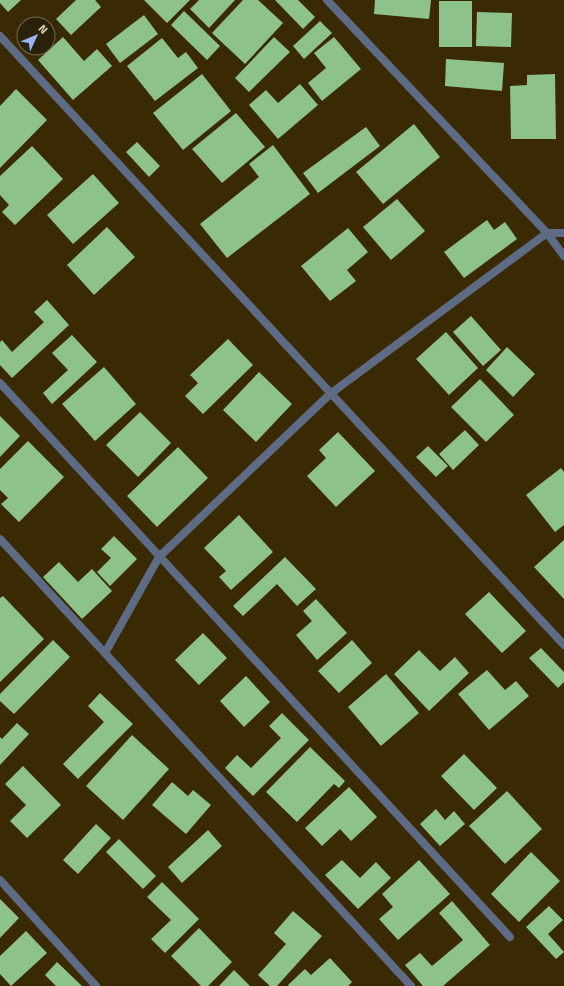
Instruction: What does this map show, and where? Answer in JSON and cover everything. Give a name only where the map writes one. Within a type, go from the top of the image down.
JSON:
[{"type":"street","points":[[326,0],[546,233],[564,256]]},
{"type":"street","points":[[0,36],[564,646]]},
{"type":"street","points":[[105,653],[159,557],[330,394],[546,233],[564,233]]},
{"type":"street","points":[[0,383],[510,937]]},
{"type":"street","points":[[0,539],[411,986]]},
{"type":"street","points":[[0,880],[96,986]]},
{"type":"building","points":[[0,0],[21,0],[8,12],[0,3]]},
{"type":"building","points":[[76,0],[95,0],[101,7],[71,35],[56,19]]},
{"type":"building","points":[[144,0],[190,0],[167,23]]},
{"type":"building","points":[[199,0],[235,0],[209,28],[190,9]]},
{"type":"building","points":[[243,0],[258,0],[283,23],[245,64],[212,33]]},
{"type":"building","points":[[275,0],[298,0],[315,17],[303,29]]},
{"type":"building","points":[[375,0],[431,0],[429,19],[374,14]]},
{"type":"building","points":[[439,1],[472,1],[472,47],[439,47]]},
{"type":"building","points":[[184,11],[220,46],[207,60],[171,25]]},
{"type":"building","points":[[477,12],[512,13],[511,47],[476,46]]},
{"type":"building","points":[[144,15],[158,34],[120,63],[106,44]]},
{"type":"building","points":[[320,21],[332,33],[304,59],[293,46]]},
{"type":"building","points":[[63,37],[84,61],[97,49],[112,66],[73,100],[38,60],[42,56],[56,56],[56,43]]},
{"type":"building","points":[[274,37],[290,52],[249,92],[235,78]]},
{"type":"building","points":[[334,37],[361,69],[322,101],[308,83],[326,68],[314,53]]},
{"type":"building","points":[[162,38],[178,58],[186,52],[198,68],[155,101],[127,66]]},
{"type":"building","points":[[446,59],[504,63],[502,91],[445,86]]},
{"type":"building","points":[[202,74],[231,111],[183,150],[153,113]]},
{"type":"building","points":[[555,74],[556,139],[511,139],[510,86],[527,85],[527,75]]},
{"type":"building","points":[[300,84],[318,105],[278,139],[249,105],[266,90],[278,103]]},
{"type":"building","points":[[16,89],[47,120],[0,168],[0,106]]},
{"type":"building","points":[[236,113],[265,147],[222,183],[192,149]]},
{"type":"building","points":[[414,124],[440,157],[383,204],[356,172]]},
{"type":"building","points":[[366,127],[380,146],[318,193],[303,173]]},
{"type":"building","points":[[137,142],[160,166],[149,177],[126,152]]},
{"type":"building","points":[[273,145],[310,194],[227,258],[200,224],[259,177],[249,164]]},
{"type":"building","points":[[32,146],[63,179],[15,225],[2,212],[9,205],[0,195],[0,176]]},
{"type":"building","points":[[93,174],[119,203],[73,244],[47,215]]},
{"type":"building","points":[[397,199],[425,231],[391,260],[363,227]]},
{"type":"building","points":[[487,220],[494,230],[505,222],[517,239],[464,278],[444,252]]},
{"type":"building","points":[[107,227],[135,257],[94,295],[67,265]]},
{"type":"building","points":[[348,228],[368,252],[347,270],[356,281],[330,301],[301,266]]},
{"type":"building","points":[[47,300],[69,325],[12,378],[0,365],[0,342],[2,340],[12,352],[44,322],[34,312]]},
{"type":"building","points":[[471,316],[501,350],[483,366],[453,332]]},
{"type":"building","points":[[446,332],[478,368],[449,395],[416,359]]},
{"type":"building","points":[[72,335],[97,362],[52,404],[43,393],[68,370],[52,353]]},
{"type":"building","points":[[228,339],[253,365],[203,414],[185,396],[198,383],[190,375]]},
{"type":"building","points":[[507,347],[535,374],[513,397],[486,370]]},
{"type":"building","points":[[104,367],[136,404],[95,441],[62,404]]},
{"type":"building","points":[[259,372],[292,404],[256,442],[223,410]]},
{"type":"building","points":[[480,379],[514,415],[486,442],[451,407]]},
{"type":"building","points":[[140,412],[171,443],[138,477],[106,445]]},
{"type":"building","points":[[0,416],[20,436],[0,457]]},
{"type":"building","points":[[465,430],[479,445],[453,470],[439,454]]},
{"type":"building","points":[[338,432],[375,471],[336,507],[307,476],[326,458],[319,450]]},
{"type":"building","points":[[28,441],[64,477],[19,522],[1,504],[8,498],[0,490],[0,469]]},
{"type":"building","points":[[428,446],[448,466],[436,477],[416,457]]},
{"type":"building","points":[[178,447],[208,478],[157,527],[127,496]]},
{"type":"building","points":[[561,468],[564,472],[564,525],[555,532],[526,495]]},
{"type":"building","points":[[239,515],[273,552],[231,590],[219,577],[226,571],[204,548]]},
{"type":"building","points":[[114,536],[137,559],[110,586],[97,572],[111,558],[101,549]]},
{"type":"building","points":[[564,540],[564,599],[534,567]]},
{"type":"building","points":[[285,557],[316,589],[297,606],[277,584],[243,616],[233,606]]},
{"type":"building","points":[[59,562],[78,582],[92,569],[112,591],[82,619],[43,577]]},
{"type":"building","points":[[489,592],[526,631],[502,653],[465,614]]},
{"type":"building","points":[[3,596],[44,639],[0,682],[0,598]]},
{"type":"building","points":[[316,599],[347,633],[317,660],[296,635],[312,621],[303,611]]},
{"type":"building","points":[[203,633],[227,658],[199,685],[175,660]]},
{"type":"building","points":[[53,640],[70,657],[14,714],[0,701],[0,694]]},
{"type":"building","points":[[352,640],[372,663],[339,693],[318,671]]},
{"type":"building","points":[[541,648],[564,672],[564,682],[558,688],[529,658]]},
{"type":"building","points":[[419,650],[440,671],[455,657],[469,673],[429,711],[394,674]]},
{"type":"building","points":[[487,670],[505,690],[516,681],[529,696],[489,730],[458,694]]},
{"type":"building","points":[[386,674],[419,713],[381,746],[348,707]]},
{"type":"building","points":[[246,676],[270,702],[244,727],[220,701]]},
{"type":"building","points":[[100,693],[133,724],[78,779],[63,764],[104,722],[88,706]]},
{"type":"building","points":[[282,713],[309,740],[253,796],[225,768],[237,755],[251,768],[281,738],[269,726]]},
{"type":"building","points":[[17,723],[29,734],[0,765],[0,737],[2,739]]},
{"type":"building","points":[[132,735],[169,769],[123,820],[86,786]]},
{"type":"building","points":[[310,747],[345,781],[339,788],[334,784],[297,822],[266,792]]},
{"type":"building","points":[[464,754],[497,788],[474,810],[441,776]]},
{"type":"building","points":[[23,766],[61,805],[27,838],[10,821],[26,805],[5,784]]},
{"type":"building","points":[[172,782],[188,796],[193,790],[211,805],[186,834],[152,805]]},
{"type":"building","points":[[349,787],[377,817],[351,841],[340,829],[322,846],[305,828]]},
{"type":"building","points":[[507,791],[542,829],[505,864],[469,826]]},
{"type":"building","points":[[436,809],[445,820],[454,811],[465,824],[440,846],[420,824]]},
{"type":"building","points":[[96,824],[111,838],[78,874],[63,860]]},
{"type":"building","points":[[208,830],[222,846],[182,883],[168,867]]},
{"type":"building","points":[[119,839],[156,876],[143,889],[106,852]]},
{"type":"building","points":[[531,852],[560,881],[519,922],[491,894]]},
{"type":"building","points":[[342,860],[360,878],[376,862],[391,878],[358,909],[325,875]]},
{"type":"building","points":[[419,860],[450,894],[398,940],[379,919],[393,907],[382,894]]},
{"type":"building","points":[[162,882],[199,919],[165,953],[151,939],[171,920],[147,897]]},
{"type":"building","points":[[0,899],[19,918],[0,938]]},
{"type":"building","points":[[452,901],[490,945],[443,986],[423,986],[405,965],[420,953],[432,966],[463,940],[439,913]]},
{"type":"building","points":[[549,906],[563,920],[548,934],[564,952],[556,959],[526,927]]},
{"type":"building","points":[[293,911],[322,936],[277,986],[270,986],[258,975],[286,944],[274,933]]},
{"type":"building","points":[[199,928],[232,962],[208,986],[201,986],[171,956]]},
{"type":"building","points":[[26,931],[47,953],[11,986],[0,974],[0,956]]},
{"type":"building","points":[[330,958],[352,982],[348,986],[288,985],[305,969],[311,975]]},
{"type":"building","points":[[57,962],[82,986],[56,986],[45,975]]},
{"type":"building","points":[[234,970],[250,986],[219,986]]}]
